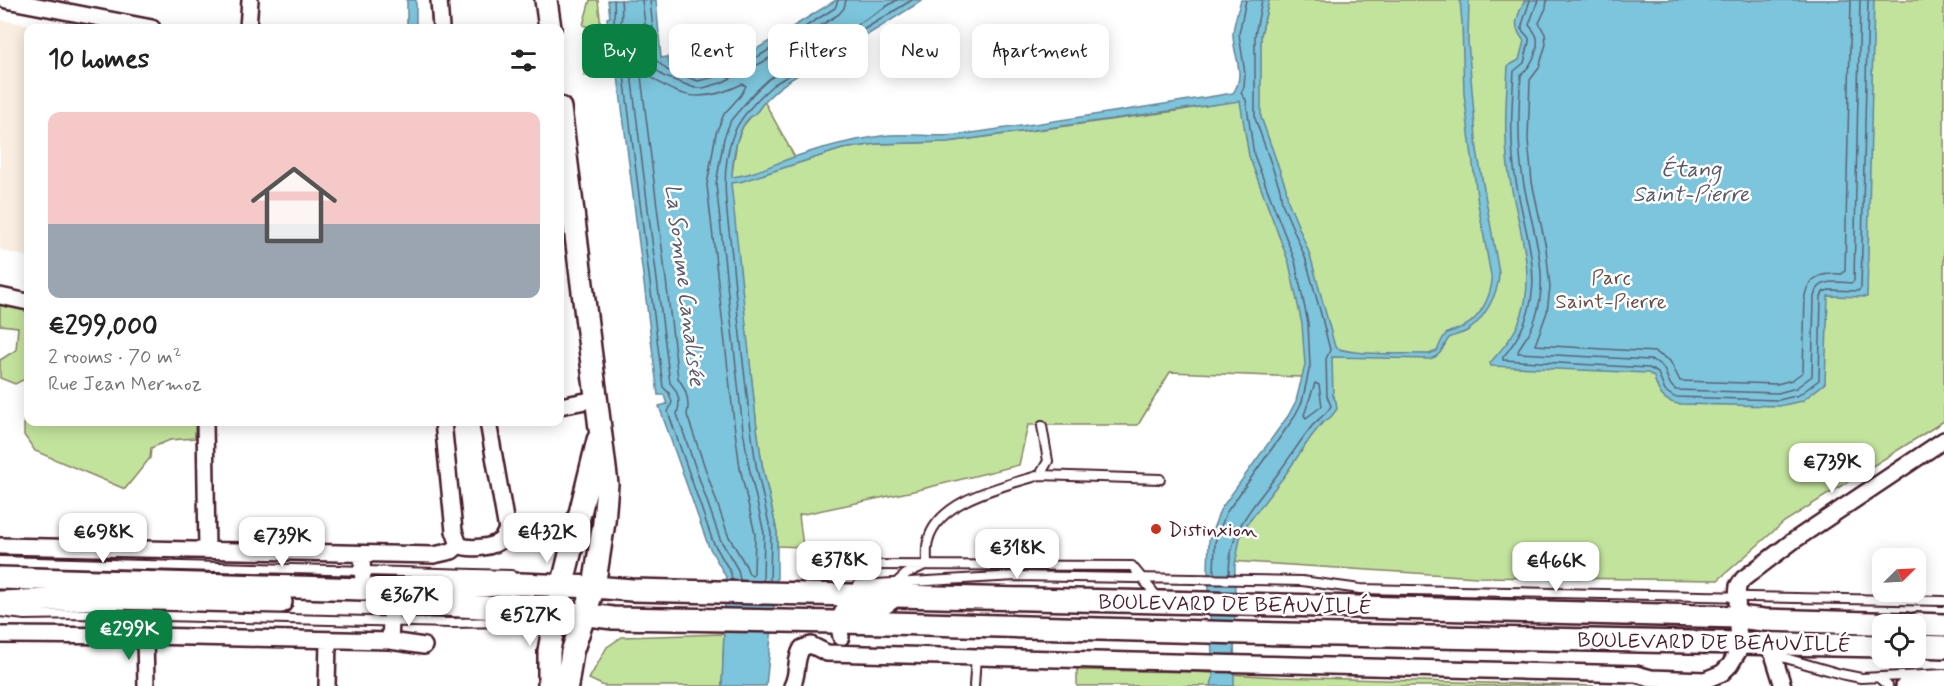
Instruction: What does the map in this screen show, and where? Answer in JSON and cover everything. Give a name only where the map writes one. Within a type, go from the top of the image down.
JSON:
[{"type":"main road","points":[[546,0],[549,24]]},
{"type":"main road","points":[[564,140],[607,484],[604,522],[594,586],[572,652],[567,686]]},
{"type":"main road","points":[[549,686],[549,651],[556,610],[600,433]]},
{"type":"main road","name":"BOULEVARD DE BEAUVILLÉ","points":[[0,578],[363,580],[441,589],[520,584],[716,592],[897,590],[1161,602],[1872,623]]},
{"type":"main road","name":"BOULEVARD DE BEAUVILLÉ","points":[[0,602],[110,598],[392,612],[556,610],[614,618],[829,626],[1739,643],[1769,649],[1872,646]]},
{"type":"main road","points":[[1926,624],[1944,625]]},
{"type":"main road","points":[[1926,646],[1944,647]]},
{"type":"street","points":[[6,0],[131,24]]},
{"type":"street","points":[[248,24],[250,0]]},
{"type":"street","points":[[439,0],[441,24]]},
{"type":"street","points":[[0,296],[24,301]]},
{"type":"street","points":[[564,405],[596,399]]},
{"type":"street","points":[[205,426],[207,550]]},
{"type":"street","points":[[442,426],[454,531],[459,545],[465,548],[497,542],[507,530],[489,426]]},
{"type":"street","points":[[1739,643],[1738,586],[1754,570],[1793,541],[1944,440]]},
{"type":"street","points":[[0,546],[434,555],[452,551],[459,545]]},
{"type":"street","points":[[362,554],[363,580]]},
{"type":"street","points":[[850,652],[829,626],[845,607],[882,608],[897,590]]},
{"type":"street","points":[[390,641],[392,612]]},
{"type":"street","points":[[0,634],[390,641],[424,646]]},
{"type":"street","points":[[145,636],[146,686]]},
{"type":"street","points":[[327,686],[328,640]]},
{"type":"street","name":"BOULEVARD DE BEAUVILLÉ","points":[[792,686],[795,681],[797,656],[802,648],[811,645],[827,653],[1636,674],[1651,678],[1705,680],[1722,673],[1730,665],[1739,650],[1739,643]]},
{"type":"street","points":[[1769,649],[1783,686]]},
{"type":"street","points":[[1903,682],[1940,681]]},
{"type":"lane","points":[[1040,475],[1048,461],[1042,426]]},
{"type":"lane","points":[[927,564],[928,540],[939,520],[951,508],[987,491],[1040,475],[1160,479]]},
{"type":"lane","points":[[0,561],[206,568],[363,580]]},
{"type":"lane","points":[[897,590],[906,574],[927,564]]},
{"type":"lane","points":[[861,565],[1132,566],[1161,602]]},
{"type":"lane","points":[[854,585],[897,590],[1016,576],[1302,581],[1360,589],[1944,601]]},
{"type":"lane","points":[[0,612],[25,615],[392,612]]},
{"type":"lane","points":[[1769,649],[1841,674],[1903,682]]},
{"type":"lane","points":[[974,686],[976,656]]},
{"type":"lane","points":[[1878,677],[1888,686]]},
{"type":"shaded area","points":[[0,20],[25,24],[24,256],[0,249]]},
{"type":"green space","points":[[590,0],[598,0],[601,24],[583,24]]},
{"type":"green space","name":"Parc Saint-Pierre","points":[[1269,0],[1944,0],[1944,421],[1784,522],[1718,580],[1477,577],[1230,561],[1236,528],[1324,378],[1170,372],[1138,425],[1028,425],[1019,465],[918,490],[799,515],[803,547],[777,546],[777,532],[762,464],[757,428],[730,186],[737,141],[743,126],[764,101],[798,163],[842,149],[876,144],[948,142],[1176,111],[1238,100],[1260,54],[1261,35]]},
{"type":"green space","points":[[0,302],[24,307],[24,380],[15,384],[0,378],[0,360],[16,350],[18,327],[0,325]]},
{"type":"green space","points":[[24,426],[195,426],[195,438],[170,440],[151,448],[150,458],[125,489],[35,451],[24,435]]},
{"type":"green space","points":[[724,634],[722,686],[604,686],[589,679],[607,647],[622,637]]},
{"type":"green space","points":[[1077,670],[1194,672],[1280,677],[1596,686],[1077,686]]},
{"type":"water","points":[[407,0],[416,0],[416,24],[407,24]]},
{"type":"water","name":"La Somme Canalisée","points":[[608,0],[656,0],[661,58],[667,57],[669,78],[756,78],[756,49],[768,42],[768,78],[793,78],[773,93],[744,125],[737,142],[732,177],[838,144],[870,138],[890,135],[958,135],[1233,93],[1237,86],[1239,71],[1233,33],[1241,0],[1269,0],[1261,35],[1261,117],[1286,188],[1288,201],[1310,255],[1335,347],[1366,353],[1429,354],[1437,351],[1446,334],[1463,327],[1480,313],[1487,301],[1492,281],[1478,204],[1464,94],[1460,0],[1469,0],[1468,42],[1477,150],[1499,273],[1496,289],[1485,313],[1479,320],[1467,331],[1449,338],[1434,358],[1332,357],[1333,396],[1337,409],[1311,437],[1248,523],[1240,538],[1235,565],[1234,686],[1211,686],[1213,677],[1208,570],[1209,540],[1220,510],[1288,416],[1296,401],[1305,365],[1302,324],[1289,263],[1249,156],[1240,101],[948,142],[876,144],[842,149],[731,183],[757,428],[762,464],[777,532],[777,578],[766,686],[722,686],[726,577],[708,545],[659,406],[667,404],[664,395],[658,395],[618,78],[657,78],[657,24],[608,24],[607,18],[610,17]]},
{"type":"water","points":[[836,0],[923,0],[885,24],[880,24],[880,27],[868,34],[868,24],[797,24]]},
{"type":"water","name":"Étang Saint-Pierre","points":[[1525,0],[1874,0],[1867,297],[1828,296],[1825,383],[1802,401],[1779,406],[1678,404],[1664,398],[1654,377],[1648,373],[1491,366],[1490,363],[1510,338],[1519,322],[1525,303],[1527,284],[1524,245],[1508,167],[1506,130],[1508,66],[1519,60],[1524,41],[1516,25]]},
{"type":"place","name":"Distinxion","points":[[1156,529]]}]
